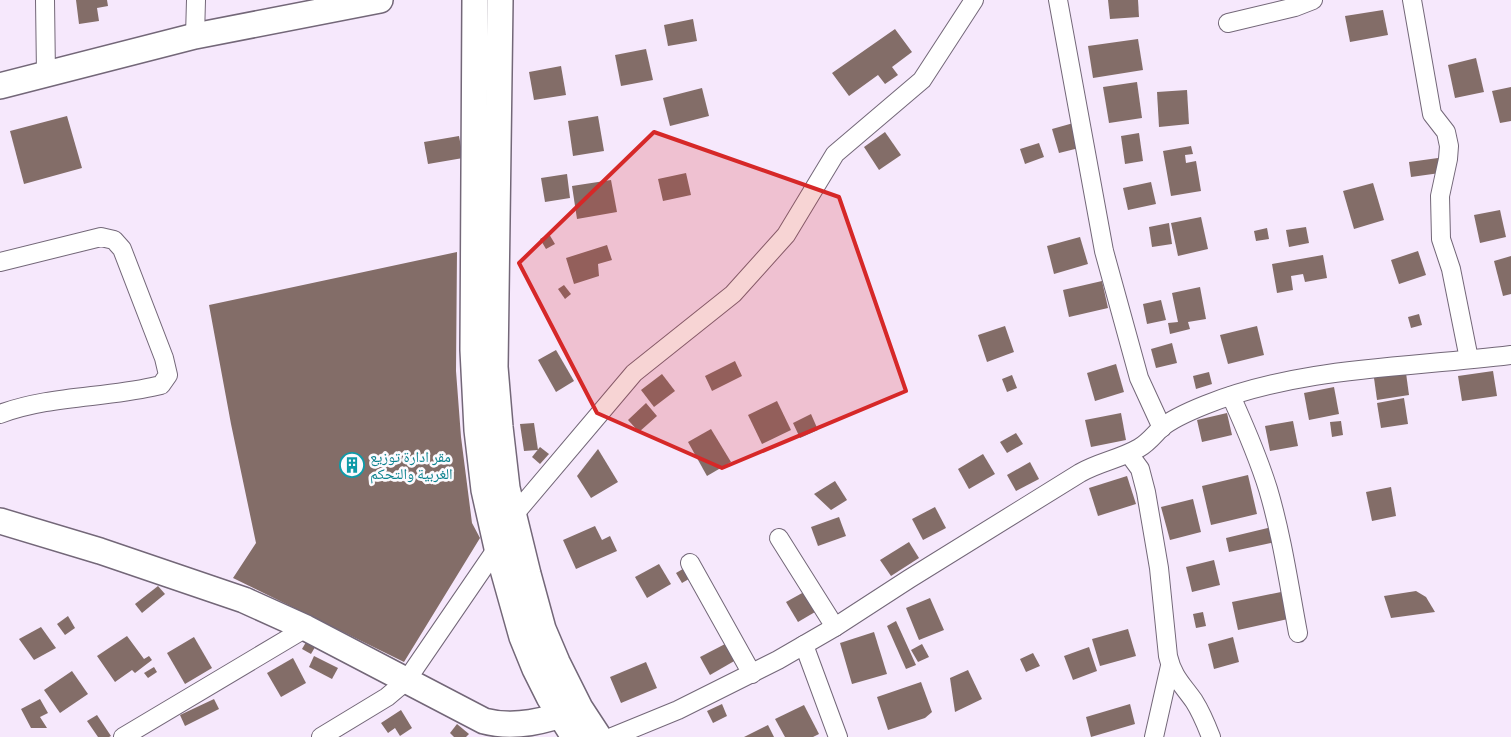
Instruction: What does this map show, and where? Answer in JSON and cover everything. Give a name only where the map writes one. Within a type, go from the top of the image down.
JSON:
[{"type":"main road","points":[[0,86],[195,36],[380,0]]},
{"type":"main road","points":[[475,0],[473,373],[484,490],[497,548],[522,637],[535,669],[570,712],[598,737]]},
{"type":"main road","points":[[500,0],[495,367],[500,427],[507,488],[513,516],[543,629],[556,662],[570,712],[574,737]]},
{"type":"main road","points":[[0,521],[100,551],[244,600],[306,628],[476,718],[494,724],[517,725],[570,712]]},
{"type":"street","points":[[44,0],[46,74]]},
{"type":"street","points":[[195,36],[196,0]]},
{"type":"street","points":[[513,516],[634,373],[732,294],[786,236],[835,154],[922,80],[974,0]]},
{"type":"street","points":[[1058,0],[1104,250],[1139,378],[1162,428]]},
{"type":"street","points":[[1228,23],[1295,7],[1313,0]]},
{"type":"street","points":[[1412,0],[1432,114],[1446,132],[1448,146],[1440,196],[1441,240],[1451,269],[1469,359]]},
{"type":"street","points":[[0,262],[101,237],[114,240],[122,249],[164,358],[168,374],[161,384],[152,387],[43,403],[0,414]]},
{"type":"street","points":[[612,737],[678,710],[752,674],[834,627],[909,578],[1080,473],[1106,460],[1129,454],[1141,447],[1162,428],[1181,415],[1230,396],[1319,374],[1511,355]]},
{"type":"street","points":[[1230,396],[1249,437],[1268,491],[1282,546],[1298,632]]},
{"type":"street","points":[[1129,454],[1140,469],[1146,492],[1159,568],[1170,666],[1176,679],[1200,711],[1211,737]]},
{"type":"street","points":[[779,538],[834,627]]},
{"type":"street","points":[[321,737],[388,697],[406,681],[497,548]]},
{"type":"street","points":[[690,563],[752,674]]},
{"type":"street","points":[[123,737],[306,628]]},
{"type":"street","points":[[804,644],[838,737]]},
{"type":"street","points":[[1154,737],[1170,666]]},
{"type":"highlighted area","points":[[654,132],[839,197],[906,391],[722,468],[597,413],[519,263]]},
{"type":"building","points":[[76,0],[107,0],[108,6],[97,8],[99,21],[79,24]]},
{"type":"building","points":[[1108,0],[1138,0],[1139,17],[1110,19]]},
{"type":"building","points":[[1383,10],[1388,35],[1350,42],[1345,16]]},
{"type":"building","points":[[693,19],[697,41],[668,46],[664,25]]},
{"type":"building","points":[[895,29],[912,52],[892,67],[898,75],[885,84],[878,75],[849,96],[832,73]]},
{"type":"building","points":[[1138,39],[1143,70],[1093,78],[1088,46]]},
{"type":"building","points":[[646,49],[653,80],[621,86],[615,55]]},
{"type":"building","points":[[1476,58],[1484,92],[1455,98],[1448,65]]},
{"type":"building","points":[[561,66],[566,95],[534,100],[529,72]]},
{"type":"building","points":[[1137,82],[1142,118],[1109,123],[1103,87]]},
{"type":"building","points":[[1511,87],[1511,121],[1500,123],[1492,91]]},
{"type":"building","points":[[702,88],[709,116],[670,126],[663,98]]},
{"type":"building","points":[[1187,90],[1189,124],[1159,127],[1157,92]]},
{"type":"building","points":[[67,116],[82,168],[24,184],[10,131]]},
{"type":"building","points":[[598,116],[604,151],[573,156],[568,121]]},
{"type":"building","points":[[1077,122],[1083,147],[1059,153],[1052,129]]},
{"type":"building","points":[[885,132],[901,155],[879,170],[864,147]]},
{"type":"building","points":[[1139,133],[1143,161],[1125,164],[1121,136]]},
{"type":"building","points":[[459,136],[463,158],[428,164],[424,142]]},
{"type":"building","points":[[1039,143],[1044,157],[1025,164],[1020,149]]},
{"type":"building","points":[[1191,146],[1193,154],[1185,155],[1186,163],[1196,161],[1201,191],[1171,196],[1163,151]]},
{"type":"building","points":[[1438,158],[1440,173],[1411,177],[1409,162]]},
{"type":"building","points":[[686,173],[691,195],[663,201],[658,179]]},
{"type":"building","points":[[567,174],[570,198],[545,202],[541,178]]},
{"type":"building","points":[[611,180],[617,212],[577,219],[572,186]]},
{"type":"building","points":[[1151,182],[1156,204],[1128,210],[1123,188]]},
{"type":"building","points":[[1373,183],[1384,220],[1354,229],[1343,191]]},
{"type":"building","points":[[1500,210],[1506,237],[1480,243],[1474,215]]},
{"type":"building","points":[[1201,217],[1208,249],[1178,256],[1171,223]]},
{"type":"building","points":[[1169,223],[1172,244],[1152,247],[1149,227]]},
{"type":"building","points":[[1306,227],[1309,243],[1289,247],[1286,230]]},
{"type":"building","points":[[1267,228],[1269,239],[1256,241],[1254,231]]},
{"type":"building","points":[[549,234],[555,244],[546,249],[540,239]]},
{"type":"building","points":[[1080,237],[1088,264],[1054,274],[1047,246]]},
{"type":"building","points":[[607,245],[612,260],[598,264],[599,276],[574,284],[566,258]]},
{"type":"building","points":[[1418,251],[1426,275],[1399,284],[1391,260]]},
{"type":"building","name":"مقر ادارة توزيع الغربية والتحكم","points":[[457,252],[456,371],[461,437],[472,523],[480,538],[404,662],[233,578],[256,543],[209,305]]},
{"type":"building","points":[[1323,255],[1327,278],[1305,282],[1303,274],[1291,276],[1293,290],[1277,293],[1272,264]]},
{"type":"building","points":[[1511,256],[1511,294],[1503,296],[1494,261]]},
{"type":"building","points":[[1102,281],[1108,308],[1069,317],[1063,290]]},
{"type":"building","points":[[564,285],[571,294],[565,299],[558,289]]},
{"type":"building","points":[[1200,287],[1206,319],[1188,322],[1190,329],[1170,334],[1168,323],[1178,322],[1172,293]]},
{"type":"building","points":[[1161,300],[1166,320],[1147,324],[1143,304]]},
{"type":"building","points":[[1419,314],[1422,325],[1411,328],[1408,317]]},
{"type":"building","points":[[1005,326],[1014,352],[987,362],[978,335]]},
{"type":"building","points":[[1257,326],[1264,355],[1228,364],[1220,335]]},
{"type":"building","points":[[1172,343],[1177,363],[1156,368],[1151,349]]},
{"type":"building","points":[[556,350],[574,381],[556,392],[538,360]]},
{"type":"building","points":[[735,361],[742,376],[712,391],[705,376]]},
{"type":"building","points":[[1116,364],[1124,392],[1095,401],[1087,373]]},
{"type":"building","points":[[1493,371],[1497,396],[1462,401],[1458,376]]},
{"type":"building","points":[[1209,372],[1212,384],[1196,389],[1193,376]]},
{"type":"building","points":[[1406,373],[1409,395],[1377,400],[1374,378]]},
{"type":"building","points":[[662,374],[675,391],[654,407],[641,390]]},
{"type":"building","points":[[1012,375],[1017,388],[1007,392],[1002,379]]},
{"type":"building","points":[[1334,387],[1339,414],[1309,420],[1304,393]]},
{"type":"building","points":[[1404,398],[1408,424],[1381,428],[1377,403]]},
{"type":"building","points":[[777,401],[791,430],[762,444],[748,415]]},
{"type":"building","points":[[646,403],[657,416],[639,432],[628,420]]},
{"type":"building","points":[[1121,413],[1126,440],[1091,447],[1085,420]]},
{"type":"building","points":[[1227,413],[1232,435],[1202,442],[1197,420]]},
{"type":"building","points":[[811,414],[818,430],[800,438],[793,423]]},
{"type":"building","points":[[1293,421],[1298,446],[1270,451],[1265,426]]},
{"type":"building","points":[[1341,421],[1343,435],[1332,437],[1330,422]]},
{"type":"building","points":[[534,423],[538,450],[524,451],[520,424]]},
{"type":"building","points":[[711,429],[731,462],[707,476],[688,442]]},
{"type":"building","points":[[1016,433],[1023,444],[1007,453],[1000,442]]},
{"type":"building","points":[[540,447],[549,454],[540,464],[532,457]]},
{"type":"building","points":[[598,449],[618,482],[591,498],[577,476]]},
{"type":"building","points":[[983,454],[995,474],[969,489],[958,469]]},
{"type":"building","points":[[1030,462],[1039,479],[1016,491],[1007,475]]},
{"type":"building","points":[[1248,475],[1257,514],[1211,525],[1202,486]]},
{"type":"building","points":[[1127,476],[1136,504],[1098,516],[1089,488]]},
{"type":"building","points":[[835,481],[847,500],[831,510],[814,494]]},
{"type":"building","points":[[1391,487],[1396,516],[1372,521],[1366,492]]},
{"type":"building","points":[[1193,499],[1201,532],[1170,540],[1161,507]]},
{"type":"building","points":[[935,507],[946,528],[923,540],[912,519]]},
{"type":"building","points":[[839,517],[846,536],[818,546],[811,527]]},
{"type":"building","points":[[595,526],[602,540],[610,536],[617,551],[576,569],[563,540]]},
{"type":"building","points":[[1272,527],[1275,542],[1229,552],[1226,538]]},
{"type":"building","points":[[909,542],[919,558],[891,576],[880,560]]},
{"type":"building","points":[[1214,560],[1220,585],[1192,592],[1186,567]]},
{"type":"building","points":[[659,564],[671,584],[647,598],[635,577]]},
{"type":"building","points":[[688,566],[694,576],[682,583],[676,573]]},
{"type":"building","points":[[158,586],[165,594],[142,613],[135,604]]},
{"type":"building","points":[[1291,590],[1297,617],[1238,630],[1232,602]]},
{"type":"building","points":[[1416,591],[1426,597],[1435,612],[1391,618],[1384,596]]},
{"type":"building","points":[[804,592],[815,612],[798,622],[786,602]]},
{"type":"building","points":[[930,598],[944,630],[919,640],[906,608]]},
{"type":"building","points":[[1203,612],[1206,626],[1196,628],[1193,614]]},
{"type":"building","points":[[68,616],[75,628],[65,635],[57,624]]},
{"type":"building","points":[[896,621],[916,665],[906,669],[887,626]]},
{"type":"building","points":[[41,627],[56,648],[34,660],[19,639]]},
{"type":"building","points":[[1128,629],[1136,656],[1100,666],[1092,639]]},
{"type":"building","points":[[874,632],[887,674],[852,684],[840,643]]},
{"type":"building","points":[[127,636],[144,659],[149,656],[152,660],[135,673],[132,670],[115,682],[97,656]]},
{"type":"building","points":[[194,637],[212,668],[185,684],[167,653]]},
{"type":"building","points":[[309,637],[318,642],[311,654],[302,649]]},
{"type":"building","points":[[1233,637],[1239,662],[1214,669],[1208,644]]},
{"type":"building","points":[[727,643],[736,660],[710,675],[700,657]]},
{"type":"building","points":[[922,644],[929,657],[918,662],[911,650]]},
{"type":"building","points":[[1089,647],[1097,671],[1073,680],[1064,656]]},
{"type":"building","points":[[1033,653],[1040,666],[1026,672],[1020,659]]},
{"type":"building","points":[[314,656],[338,668],[332,679],[309,667]]},
{"type":"building","points":[[293,658],[306,683],[281,697],[267,673]]},
{"type":"building","points":[[646,662],[657,688],[621,703],[610,677]]},
{"type":"building","points":[[154,667],[157,672],[148,678],[144,673]]},
{"type":"building","points":[[968,670],[982,699],[955,712],[950,678]]},
{"type":"building","points":[[72,671],[88,694],[60,713],[44,690]]},
{"type":"building","points":[[921,682],[932,712],[925,718],[888,730],[877,697]]},
{"type":"building","points":[[40,699],[48,713],[40,717],[47,728],[31,728],[21,709]]},
{"type":"building","points":[[214,699],[219,709],[185,726],[180,715]]},
{"type":"building","points":[[722,704],[727,716],[713,723],[707,711]]},
{"type":"building","points":[[1130,704],[1135,724],[1091,737],[1086,717]]},
{"type":"building","points":[[804,705],[819,734],[813,737],[785,737],[775,719]]},
{"type":"building","points":[[401,710],[412,728],[400,736],[395,728],[388,733],[381,723]]},
{"type":"building","points":[[97,715],[111,736],[98,737],[87,721]]},
{"type":"building","points":[[457,724],[469,734],[466,737],[454,737],[450,733]]},
{"type":"building","points":[[768,725],[774,737],[744,737]]},
{"type":"place","name":"مقر ادارة توزيع الغربية والتحكم","points":[[352,465]]}]
